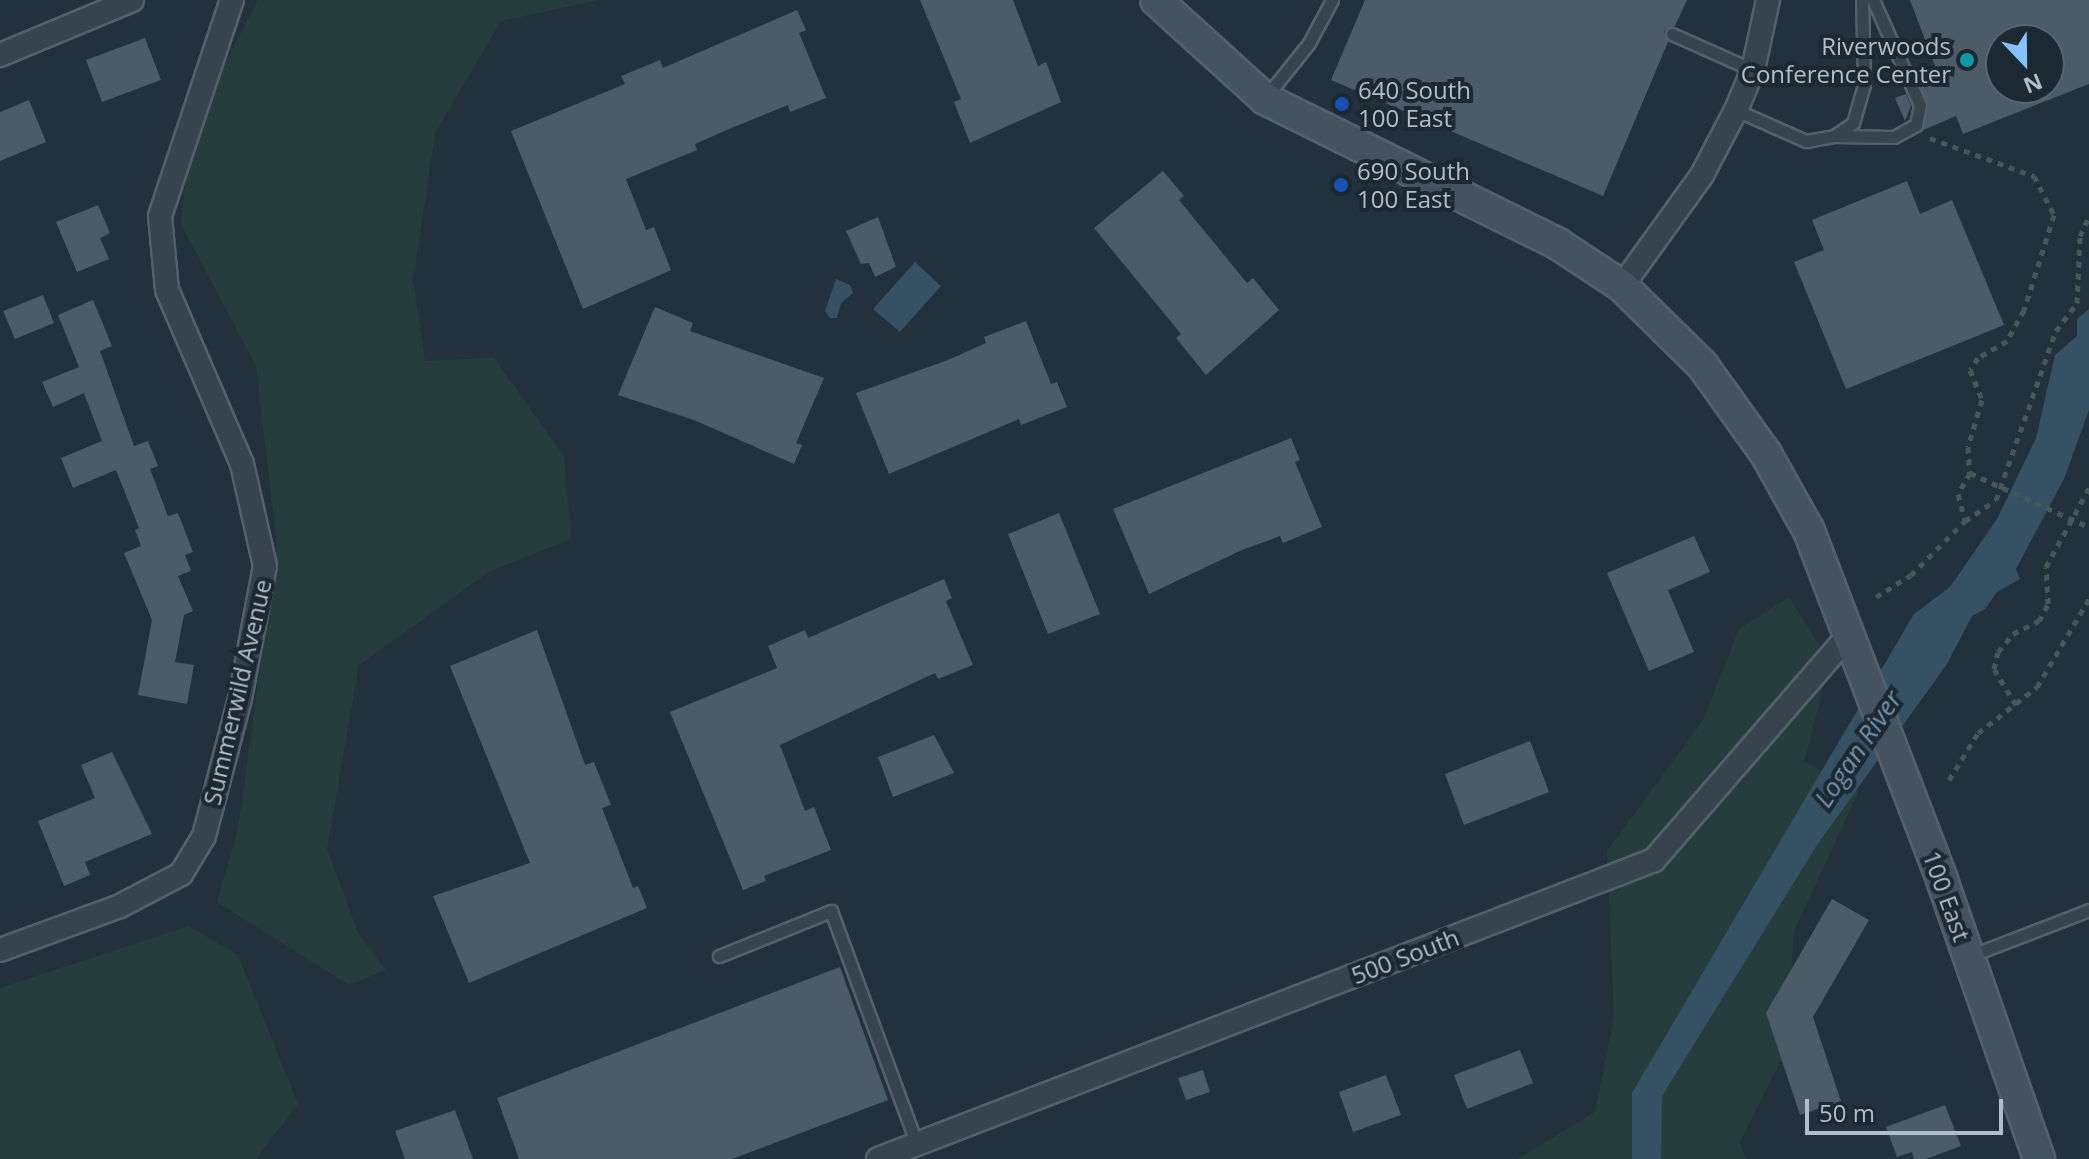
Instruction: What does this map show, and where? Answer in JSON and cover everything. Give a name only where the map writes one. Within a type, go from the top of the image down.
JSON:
[{"type":"main road","name":"100 East","points":[[1156,0],[1265,99],[1558,244],[1622,286],[1703,366],[1766,454],[1809,531],[1969,956],[2039,1159]]},
{"type":"street","points":[[0,55],[132,0]]},
{"type":"street","name":"Summerwild Avenue","points":[[0,950],[120,906],[181,874],[204,836],[240,699],[265,566],[242,464],[167,290],[160,216],[232,0]]},
{"type":"street","points":[[1622,286],[1702,175],[1736,110],[1753,70],[1768,0]]},
{"type":"street","name":"500 South","points":[[878,1159],[1654,860],[1849,635]]},
{"type":"lane","points":[[1265,99],[1309,43],[1332,0]]},
{"type":"lane","points":[[1834,136],[1853,123],[1864,85],[1862,0]]},
{"type":"lane","points":[[1736,110],[1806,141],[1834,136],[1894,137],[1916,125],[1920,105],[1873,0]]},
{"type":"lane","points":[[1672,34],[1753,70]]},
{"type":"lane","points":[[1969,956],[2089,910]]},
{"type":"lane","points":[[719,956],[831,911],[917,1145]]},
{"type":"path","points":[[1930,138],[2034,176],[2054,215],[2024,310],[2007,341],[1978,358],[1970,370],[1982,400],[1968,447],[1970,473],[1958,494],[1965,521]]},
{"type":"path","points":[[1876,597],[1911,575],[1965,521],[1996,500],[2008,474],[2056,331],[2077,303],[2080,236],[2089,217]]},
{"type":"path","points":[[1970,473],[2089,527]]},
{"type":"path","points":[[2016,705],[1994,669],[1998,652],[2013,634],[2039,621],[2048,604],[2046,567],[2089,488]]},
{"type":"path","points":[[1949,780],[1978,733],[2037,687],[2089,599]]},
{"type":"green space","points":[[258,0],[599,0],[501,21],[435,133],[413,280],[425,361],[494,358],[564,456],[571,539],[490,571],[359,665],[327,849],[358,933],[386,970],[349,985],[217,902],[238,829],[277,546],[256,366],[181,224],[191,128]]},
{"type":"green space","points":[[1789,597],[1830,662],[1804,762],[1859,791],[1794,931],[1786,1050],[1740,1142],[1746,1159],[1518,1159],[1595,1112],[1614,1019],[1607,851],[1702,722],[1739,629]]},
{"type":"green space","points":[[189,926],[238,955],[298,1104],[256,1159],[0,1159],[0,988]]},
{"type":"water","points":[[915,262],[941,286],[900,332],[873,309]]},
{"type":"water","points":[[836,279],[850,285],[853,293],[841,303],[837,318],[830,318],[825,311]]},
{"type":"water","name":"Logan River","points":[[2089,309],[2089,410],[2064,479],[2016,569],[2020,579],[1997,592],[1985,609],[1972,616],[1947,664],[1817,845],[1662,1096],[1661,1159],[1632,1159],[1632,1093],[1914,614],[1950,587],[1997,519],[2036,438],[2055,355],[2077,336],[2077,319]]},
{"type":"building","points":[[920,0],[1013,0],[1038,66],[1046,62],[1061,102],[970,143],[954,102],[961,99]]},
{"type":"building","points":[[1365,0],[1687,0],[1675,26],[1664,31],[1668,42],[1603,196],[1331,80]]},
{"type":"building","name":"Riverwoods Conference Center","points":[[1910,0],[2089,0],[2089,84],[2065,94],[2065,24],[1985,24],[1985,104],[2039,104],[1963,134],[1956,116],[1923,130],[1928,106],[1921,87],[1940,79]]},
{"type":"building","points":[[797,10],[806,30],[799,33],[826,98],[790,112],[788,105],[695,144],[697,150],[626,179],[646,230],[654,227],[671,270],[583,309],[511,131],[625,84],[621,76],[660,60],[663,68]]},
{"type":"building","points":[[145,38],[161,80],[102,102],[86,60]]},
{"type":"building","points":[[1906,94],[1911,106],[1905,121],[1895,98]]},
{"type":"building","points":[[29,100],[46,142],[0,161],[0,112]]},
{"type":"building","points":[[1163,171],[1184,196],[1179,200],[1247,283],[1253,278],[1279,310],[1206,375],[1176,338],[1181,334],[1094,228]]},
{"type":"building","points":[[1907,181],[1920,214],[1952,200],[2004,325],[1846,389],[1794,262],[1824,250],[1812,220]]},
{"type":"building","points":[[98,205],[110,233],[100,238],[109,259],[77,272],[56,222]]},
{"type":"building","points":[[878,217],[896,267],[875,277],[869,263],[861,264],[846,231]]},
{"type":"building","points":[[43,295],[54,323],[15,339],[3,311]]},
{"type":"building","points":[[93,300],[112,346],[100,351],[134,446],[148,441],[158,466],[150,469],[168,516],[178,513],[193,552],[185,555],[191,571],[178,576],[193,611],[184,615],[175,662],[194,665],[187,704],[138,695],[152,620],[124,553],[141,546],[135,530],[139,528],[116,470],[73,488],[61,458],[102,441],[84,393],[53,407],[42,382],[79,367],[58,315]]},
{"type":"building","points":[[655,307],[693,323],[690,331],[824,378],[796,443],[802,445],[794,464],[694,420],[618,395]]},
{"type":"building","points":[[1026,321],[1051,384],[1057,382],[1067,407],[1021,425],[1019,419],[889,474],[856,393],[948,360],[986,343],[984,337]]},
{"type":"building","points":[[1291,438],[1300,460],[1295,462],[1322,527],[1283,543],[1280,536],[1242,550],[1149,594],[1113,509]]},
{"type":"building","points":[[1059,513],[1100,614],[1048,634],[1008,534]]},
{"type":"building","points":[[1694,536],[1710,572],[1668,590],[1694,652],[1649,671],[1607,573]]},
{"type":"building","points":[[944,579],[952,598],[946,601],[973,665],[938,679],[935,673],[780,745],[805,811],[814,807],[831,850],[764,876],[766,881],[743,890],[670,712],[777,668],[768,646],[805,630],[808,638]]},
{"type":"building","points":[[537,630],[585,765],[594,762],[611,805],[602,808],[633,888],[638,886],[647,908],[469,983],[433,896],[530,863],[450,666]]},
{"type":"building","points":[[934,735],[954,773],[893,797],[878,757]]},
{"type":"building","points":[[1530,741],[1549,792],[1464,825],[1445,774]]},
{"type":"building","points":[[112,752],[152,834],[85,862],[90,875],[64,886],[38,821],[95,798],[81,765]]},
{"type":"building","points":[[1832,899],[1869,920],[1813,1017],[1841,1101],[1800,1115],[1766,1013]]},
{"type":"building","points":[[840,967],[888,1100],[732,1159],[519,1159],[497,1098]]},
{"type":"building","points":[[1520,1050],[1533,1083],[1467,1109],[1454,1075]]},
{"type":"building","points":[[1203,1070],[1210,1092],[1186,1100],[1178,1078]]},
{"type":"building","points":[[1386,1075],[1401,1115],[1353,1132],[1339,1092]]},
{"type":"building","points":[[1945,1105],[1961,1146],[1926,1159],[1914,1159],[1912,1152],[1897,1157],[1886,1127]]},
{"type":"building","points":[[455,1110],[473,1159],[405,1159],[395,1131]]},
{"type":"place","name":"Riverwoods Conference Center","points":[[1967,60]]},
{"type":"place","name":"640 South 100 East","points":[[1342,104]]},
{"type":"place","name":"690 South 100 East","points":[[1341,185]]}]
